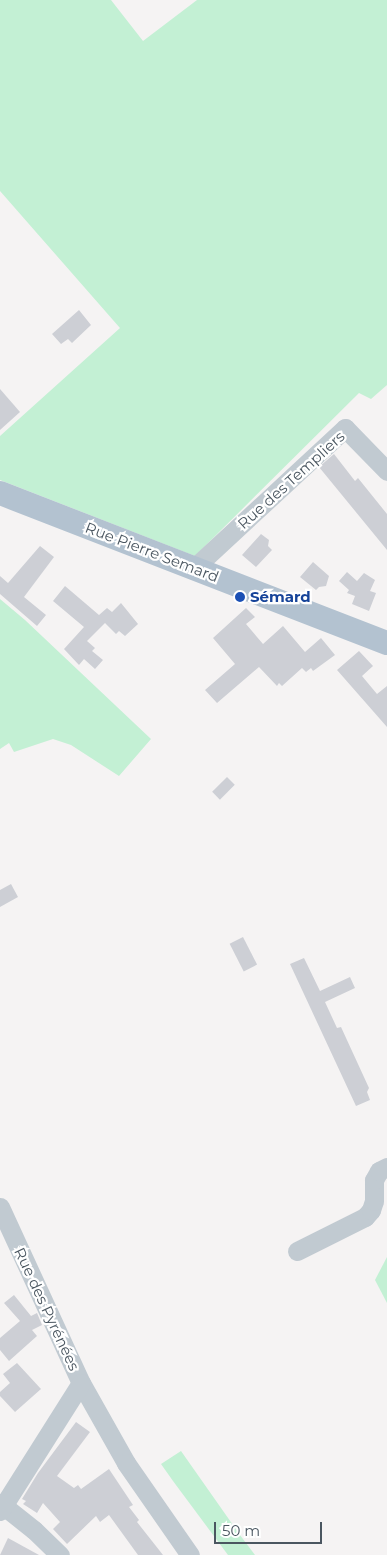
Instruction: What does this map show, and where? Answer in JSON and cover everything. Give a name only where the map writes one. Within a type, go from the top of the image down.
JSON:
[{"type":"main road","name":"Rue Pierre Semard","points":[[0,493],[387,643]]},
{"type":"street","name":"Rue des Templiers","points":[[194,568],[345,428],[387,471]]},
{"type":"street","points":[[297,1250],[365,1217],[372,1210],[374,1180],[379,1172],[387,1166]]},
{"type":"street","name":"Rue des Pyrénées","points":[[0,1207],[81,1383],[126,1463],[190,1555]]},
{"type":"street","points":[[60,1555],[34,1530],[1,1507],[81,1383]]},
{"type":"green space","points":[[0,0],[111,0],[143,41],[197,0],[387,0],[387,385],[371,399],[359,393],[195,556],[0,480],[0,436],[120,328],[0,191]]},
{"type":"green space","points":[[0,599],[25,620],[151,739],[119,776],[71,745],[53,739],[14,752],[9,743],[0,749]]},
{"type":"green space","points":[[387,1257],[387,1303],[375,1280]]},
{"type":"green space","points":[[181,1451],[255,1555],[228,1555],[173,1481],[161,1464]]},
{"type":"building","points":[[79,310],[91,325],[72,343],[68,339],[61,344],[52,334]]},
{"type":"building","points":[[0,389],[20,412],[0,430]]},
{"type":"building","points":[[334,454],[355,481],[358,478],[387,514],[387,550],[319,467]]},
{"type":"building","points":[[261,534],[269,540],[268,546],[272,550],[256,567],[242,555]]},
{"type":"building","points":[[40,546],[54,557],[24,597],[46,615],[37,626],[0,594],[0,576],[8,583]]},
{"type":"building","points":[[313,562],[329,576],[326,586],[319,587],[316,590],[300,577]]},
{"type":"building","points":[[347,572],[357,581],[364,573],[375,580],[370,591],[376,593],[369,611],[352,604],[355,596],[347,593],[349,590],[339,581]]},
{"type":"building","points":[[65,586],[99,615],[107,608],[112,612],[121,603],[138,624],[125,636],[119,631],[116,634],[105,623],[87,641],[95,648],[92,651],[103,660],[95,669],[84,659],[79,665],[64,649],[84,627],[53,601]]},
{"type":"building","points":[[246,608],[255,617],[246,624],[263,644],[283,626],[305,652],[321,638],[335,655],[313,671],[311,668],[306,672],[302,668],[282,686],[279,683],[277,686],[259,667],[217,703],[205,690],[235,664],[213,638]]},
{"type":"building","points":[[359,651],[373,666],[362,676],[377,694],[387,686],[387,727],[337,670]]},
{"type":"building","points":[[227,777],[235,785],[220,800],[212,792]]},
{"type":"building","points":[[11,884],[18,897],[0,907],[0,890]]},
{"type":"building","points":[[243,937],[257,965],[244,971],[230,944]]},
{"type":"building","points":[[304,958],[320,991],[350,977],[355,988],[325,1002],[337,1028],[341,1027],[369,1088],[367,1092],[370,1100],[356,1106],[290,964]]},
{"type":"building","points":[[14,1295],[31,1316],[37,1313],[42,1325],[32,1330],[37,1336],[9,1361],[0,1350],[0,1338],[20,1321],[4,1303]]},
{"type":"building","points":[[17,1363],[41,1389],[15,1412],[0,1396],[0,1392],[10,1383],[3,1374]]},
{"type":"building","points":[[76,1422],[90,1432],[57,1476],[74,1488],[78,1485],[81,1489],[109,1469],[133,1505],[129,1507],[139,1520],[137,1522],[163,1555],[138,1555],[109,1515],[100,1522],[96,1516],[67,1544],[53,1529],[60,1522],[43,1503],[37,1513],[23,1504],[26,1501],[22,1499],[38,1473]]},
{"type":"building","points":[[8,1538],[39,1555],[0,1555]]},
{"type":"place","name":"Sémard","points":[[240,597]]}]
